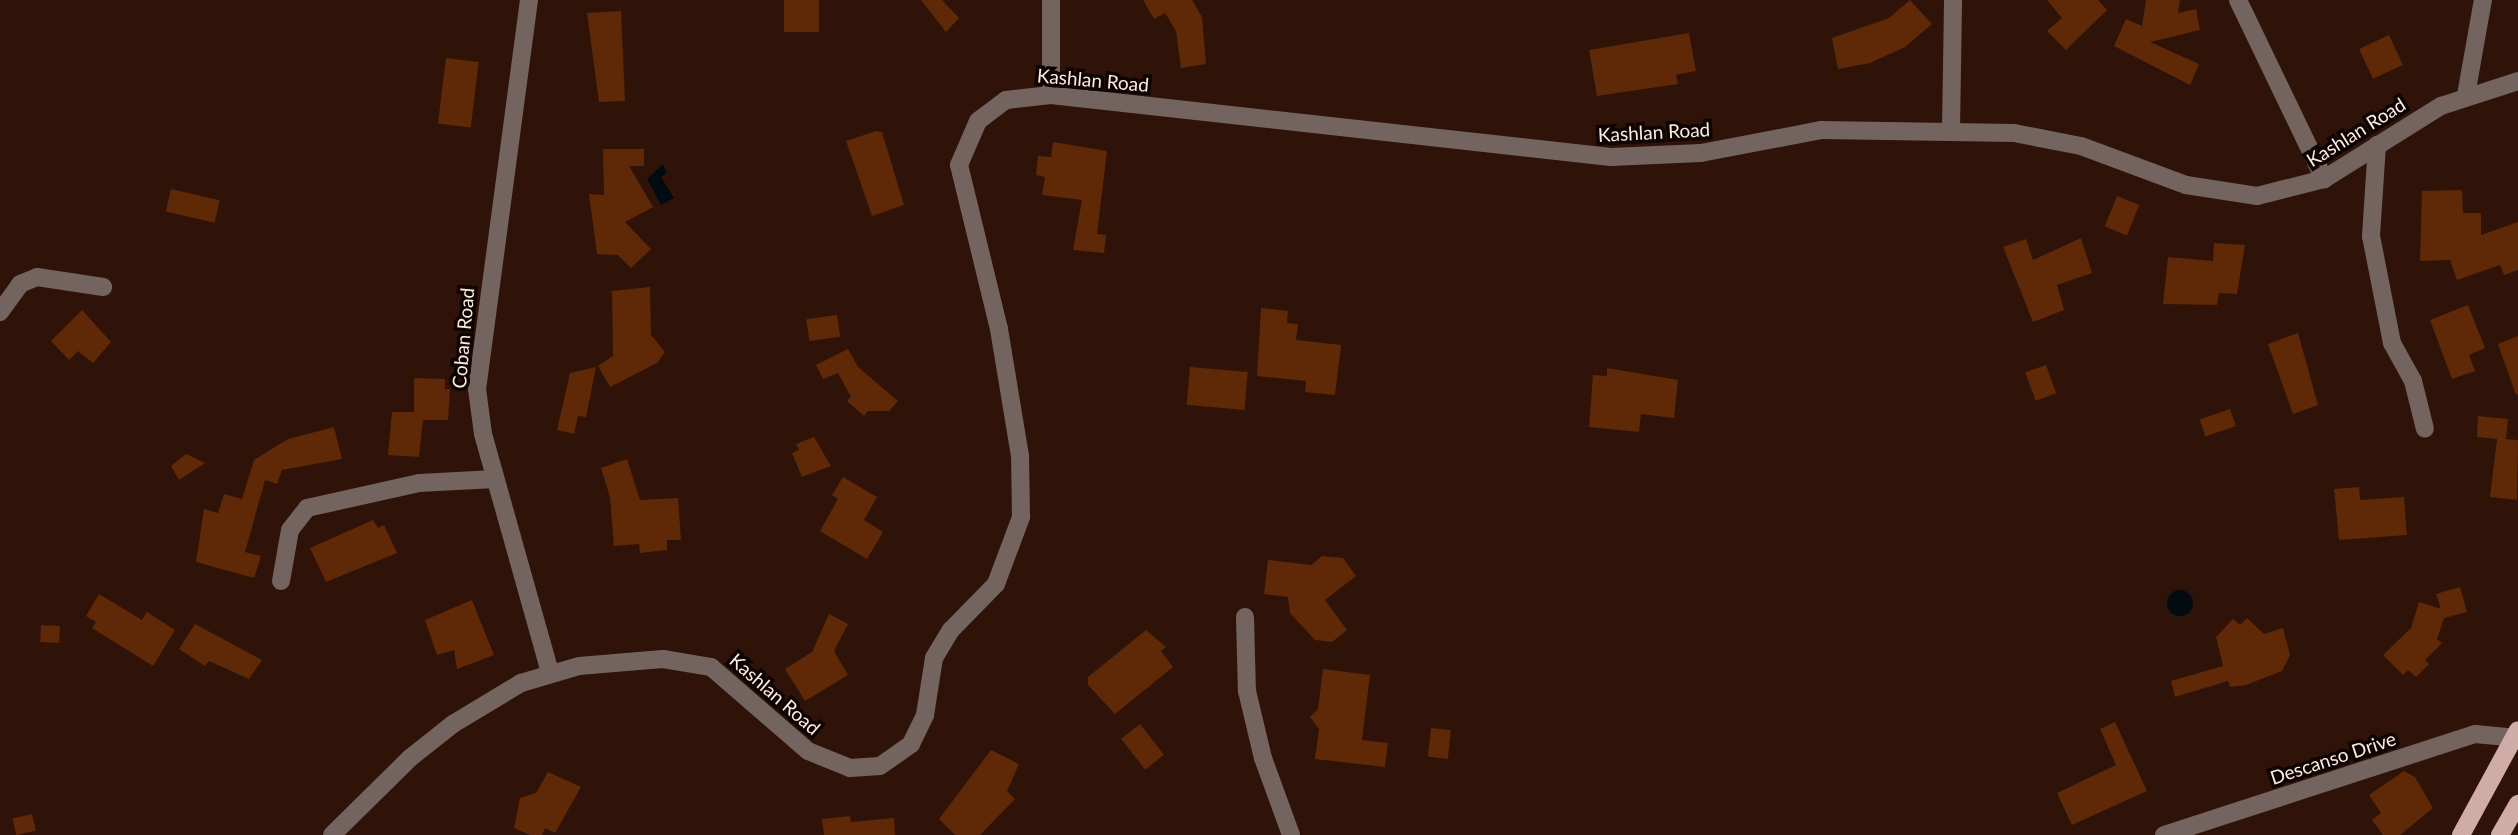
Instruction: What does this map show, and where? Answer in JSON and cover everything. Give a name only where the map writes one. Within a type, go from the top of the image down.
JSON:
[{"type":"main road","points":[[2461,835],[2517,735]]},
{"type":"main road","points":[[2500,835],[2518,804]]},
{"type":"street","name":"Coban Road","points":[[529,0],[479,359],[479,412],[495,480],[550,673]]},
{"type":"street","points":[[1051,0],[1051,95]]},
{"type":"street","points":[[1951,130],[1953,0]]},
{"type":"street","points":[[2238,0],[2325,179]]},
{"type":"street","points":[[2466,95],[2483,0]]},
{"type":"street","name":"Kashlan Road","points":[[332,835],[427,742],[477,708],[550,673],[645,660],[696,662],[723,674],[790,737],[834,764],[880,766],[911,744],[925,715],[934,658],[951,631],[996,584],[1021,517],[1020,456],[1001,342],[958,165],[968,136],[988,111],[1023,95],[1051,95],[1611,157],[1701,153],[1822,131],[1951,130],[2067,142],[2186,185],[2239,195],[2290,191],[2325,179],[2377,145],[2466,95],[2518,80]]},
{"type":"street","points":[[2377,145],[2371,236],[2392,343],[2413,381],[2425,429]]},
{"type":"street","points":[[0,312],[20,284],[37,277],[103,287]]},
{"type":"street","points":[[281,581],[290,530],[307,508],[419,483],[495,480]]},
{"type":"street","points":[[1245,617],[1247,691],[1263,758],[1291,835]]},
{"type":"street","name":"Descanso Drive","points":[[2164,835],[2475,734],[2517,735]]},
{"type":"shaded area","points":[[663,164],[667,173],[661,177],[674,198],[661,205],[647,179]]},
{"type":"shaded area","points":[[2180,590],[2189,594],[2193,603],[2189,612],[2180,616],[2171,612],[2167,603],[2171,594]]},
{"type":"building","points":[[784,0],[819,0],[819,32],[784,32]]},
{"type":"building","points":[[921,0],[942,0],[959,18],[946,32]]},
{"type":"building","points":[[1143,0],[1192,0],[1202,17],[1206,64],[1181,68],[1176,31],[1165,13],[1154,19]]},
{"type":"building","points":[[1910,0],[1932,24],[1905,47],[1870,63],[1838,69],[1832,38],[1889,18]]},
{"type":"building","points":[[2047,0],[2098,0],[2107,10],[2066,50],[2047,31],[2062,18]]},
{"type":"building","points":[[2146,0],[2180,0],[2178,13],[2196,9],[2200,30],[2150,42],[2199,64],[2190,85],[2114,46],[2126,19],[2142,26]]},
{"type":"building","points":[[621,11],[625,101],[599,102],[587,13]]},
{"type":"building","points":[[1689,33],[1696,71],[1676,75],[1678,84],[1597,96],[1589,50]]},
{"type":"building","points":[[2389,35],[2403,65],[2373,79],[2359,49]]},
{"type":"building","points":[[446,58],[479,62],[471,128],[438,124]]},
{"type":"building","points":[[876,131],[882,132],[904,205],[872,216],[846,141]]},
{"type":"building","points":[[1053,142],[1107,151],[1097,234],[1106,235],[1104,253],[1073,250],[1082,200],[1042,195],[1045,177],[1036,175],[1038,156],[1051,157]]},
{"type":"building","points":[[603,149],[644,149],[644,166],[629,166],[653,207],[625,222],[651,249],[631,268],[618,255],[597,254],[589,194],[604,195]]},
{"type":"building","points":[[171,189],[220,200],[215,223],[166,211]]},
{"type":"building","points":[[2462,190],[2463,213],[2481,213],[2481,235],[2518,222],[2518,270],[2504,275],[2500,265],[2457,280],[2450,260],[2420,261],[2422,191]]},
{"type":"building","points":[[2117,196],[2139,205],[2127,236],[2105,227]]},
{"type":"building","points":[[2081,238],[2092,273],[2057,285],[2064,310],[2033,322],[2003,247],[2026,239],[2033,260]]},
{"type":"building","points":[[2214,243],[2245,245],[2237,294],[2219,293],[2217,305],[2163,304],[2168,257],[2213,261]]},
{"type":"building","points":[[650,287],[651,335],[665,352],[657,363],[610,387],[598,366],[613,356],[612,291]]},
{"type":"building","points":[[2468,305],[2485,348],[2469,355],[2475,371],[2452,379],[2430,320]]},
{"type":"building","points":[[1261,308],[1288,311],[1287,323],[1298,324],[1296,340],[1341,345],[1335,395],[1305,392],[1306,381],[1257,376]]},
{"type":"building","points":[[82,310],[111,342],[93,363],[78,351],[69,360],[51,341]]},
{"type":"building","points":[[837,315],[840,337],[809,341],[806,319]]},
{"type":"building","points":[[2298,333],[2318,405],[2293,414],[2268,344]]},
{"type":"building","points":[[2518,336],[2518,394],[2516,395],[2498,344]]},
{"type":"building","points":[[848,349],[858,367],[898,401],[889,411],[868,411],[864,416],[847,401],[851,397],[838,373],[823,379],[816,365]]},
{"type":"building","points":[[2046,365],[2056,393],[2036,401],[2025,373]]},
{"type":"building","points":[[596,367],[586,417],[578,416],[574,434],[557,430],[570,373]]},
{"type":"building","points":[[1190,367],[1248,372],[1244,410],[1187,405]]},
{"type":"building","points":[[1607,368],[1678,380],[1674,418],[1641,414],[1639,432],[1589,427],[1593,375],[1607,376]]},
{"type":"building","points":[[414,378],[445,379],[445,389],[450,389],[448,420],[423,420],[419,457],[388,455],[392,412],[414,412]]},
{"type":"building","points":[[2230,409],[2236,426],[2206,436],[2200,419]]},
{"type":"building","points":[[2478,416],[2508,419],[2506,439],[2518,440],[2517,500],[2490,497],[2497,439],[2477,437]]},
{"type":"building","points":[[334,427],[342,459],[282,470],[277,484],[265,480],[245,552],[261,556],[254,578],[196,562],[204,509],[218,513],[224,494],[242,499],[254,460],[288,439]]},
{"type":"building","points":[[814,437],[831,466],[802,477],[792,453],[799,450],[796,444]]},
{"type":"building","points":[[186,454],[205,463],[179,480],[171,466]]},
{"type":"building","points":[[627,459],[640,500],[678,498],[681,540],[667,540],[667,550],[640,553],[639,544],[614,546],[610,497],[601,468]]},
{"type":"building","points":[[843,477],[877,497],[864,520],[883,532],[867,559],[820,531],[838,499],[832,495]]},
{"type":"building","points":[[2359,487],[2360,500],[2404,497],[2407,535],[2339,540],[2334,489]]},
{"type":"building","points":[[373,520],[378,528],[384,525],[397,553],[326,582],[310,548]]},
{"type":"building","points":[[1322,556],[1343,558],[1356,576],[1325,600],[1347,630],[1332,642],[1315,640],[1290,613],[1288,597],[1264,594],[1268,560],[1311,565]]},
{"type":"building","points":[[2460,587],[2467,612],[2444,618],[2437,639],[2442,643],[2425,660],[2429,664],[2416,677],[2408,670],[2403,675],[2383,655],[2411,628],[2419,602],[2441,609],[2436,594]]},
{"type":"building","points":[[99,594],[142,620],[147,612],[175,630],[153,666],[92,628],[96,622],[86,616]]},
{"type":"building","points":[[472,600],[494,655],[457,669],[454,650],[437,655],[425,620]]},
{"type":"building","points":[[829,614],[848,624],[834,651],[848,675],[805,701],[785,669],[812,652]]},
{"type":"building","points":[[2247,618],[2264,634],[2283,628],[2290,655],[2282,671],[2246,685],[2230,687],[2228,681],[2175,697],[2171,681],[2223,666],[2216,637],[2233,619],[2240,625]]},
{"type":"building","points":[[195,624],[262,660],[249,679],[209,661],[205,666],[179,649]]},
{"type":"building","points":[[41,625],[60,626],[59,643],[40,642]]},
{"type":"building","points":[[1146,630],[1166,647],[1161,651],[1173,667],[1115,714],[1088,685],[1088,677]]},
{"type":"building","points":[[1323,669],[1370,675],[1362,740],[1388,743],[1385,767],[1315,759],[1319,729],[1310,717],[1318,709]]},
{"type":"building","points":[[2115,722],[2147,791],[2072,825],[2057,793],[2116,765],[2100,729]]},
{"type":"building","points":[[1140,724],[1164,755],[1145,770],[1121,739]]},
{"type":"building","points":[[1431,728],[1451,730],[1448,759],[1428,757]]},
{"type":"building","points":[[991,750],[1019,764],[1007,791],[1015,799],[980,835],[955,835],[939,819]]},
{"type":"building","points":[[2404,771],[2415,777],[2433,808],[2400,835],[2383,835],[2372,820],[2381,813],[2369,795]]},
{"type":"building","points":[[548,772],[581,787],[555,833],[545,828],[542,835],[530,835],[514,828],[520,798],[536,793]]},
{"type":"building","points":[[32,814],[36,831],[16,835],[13,818]]},
{"type":"building","points":[[850,816],[851,822],[894,818],[895,835],[824,835],[822,819]]}]
